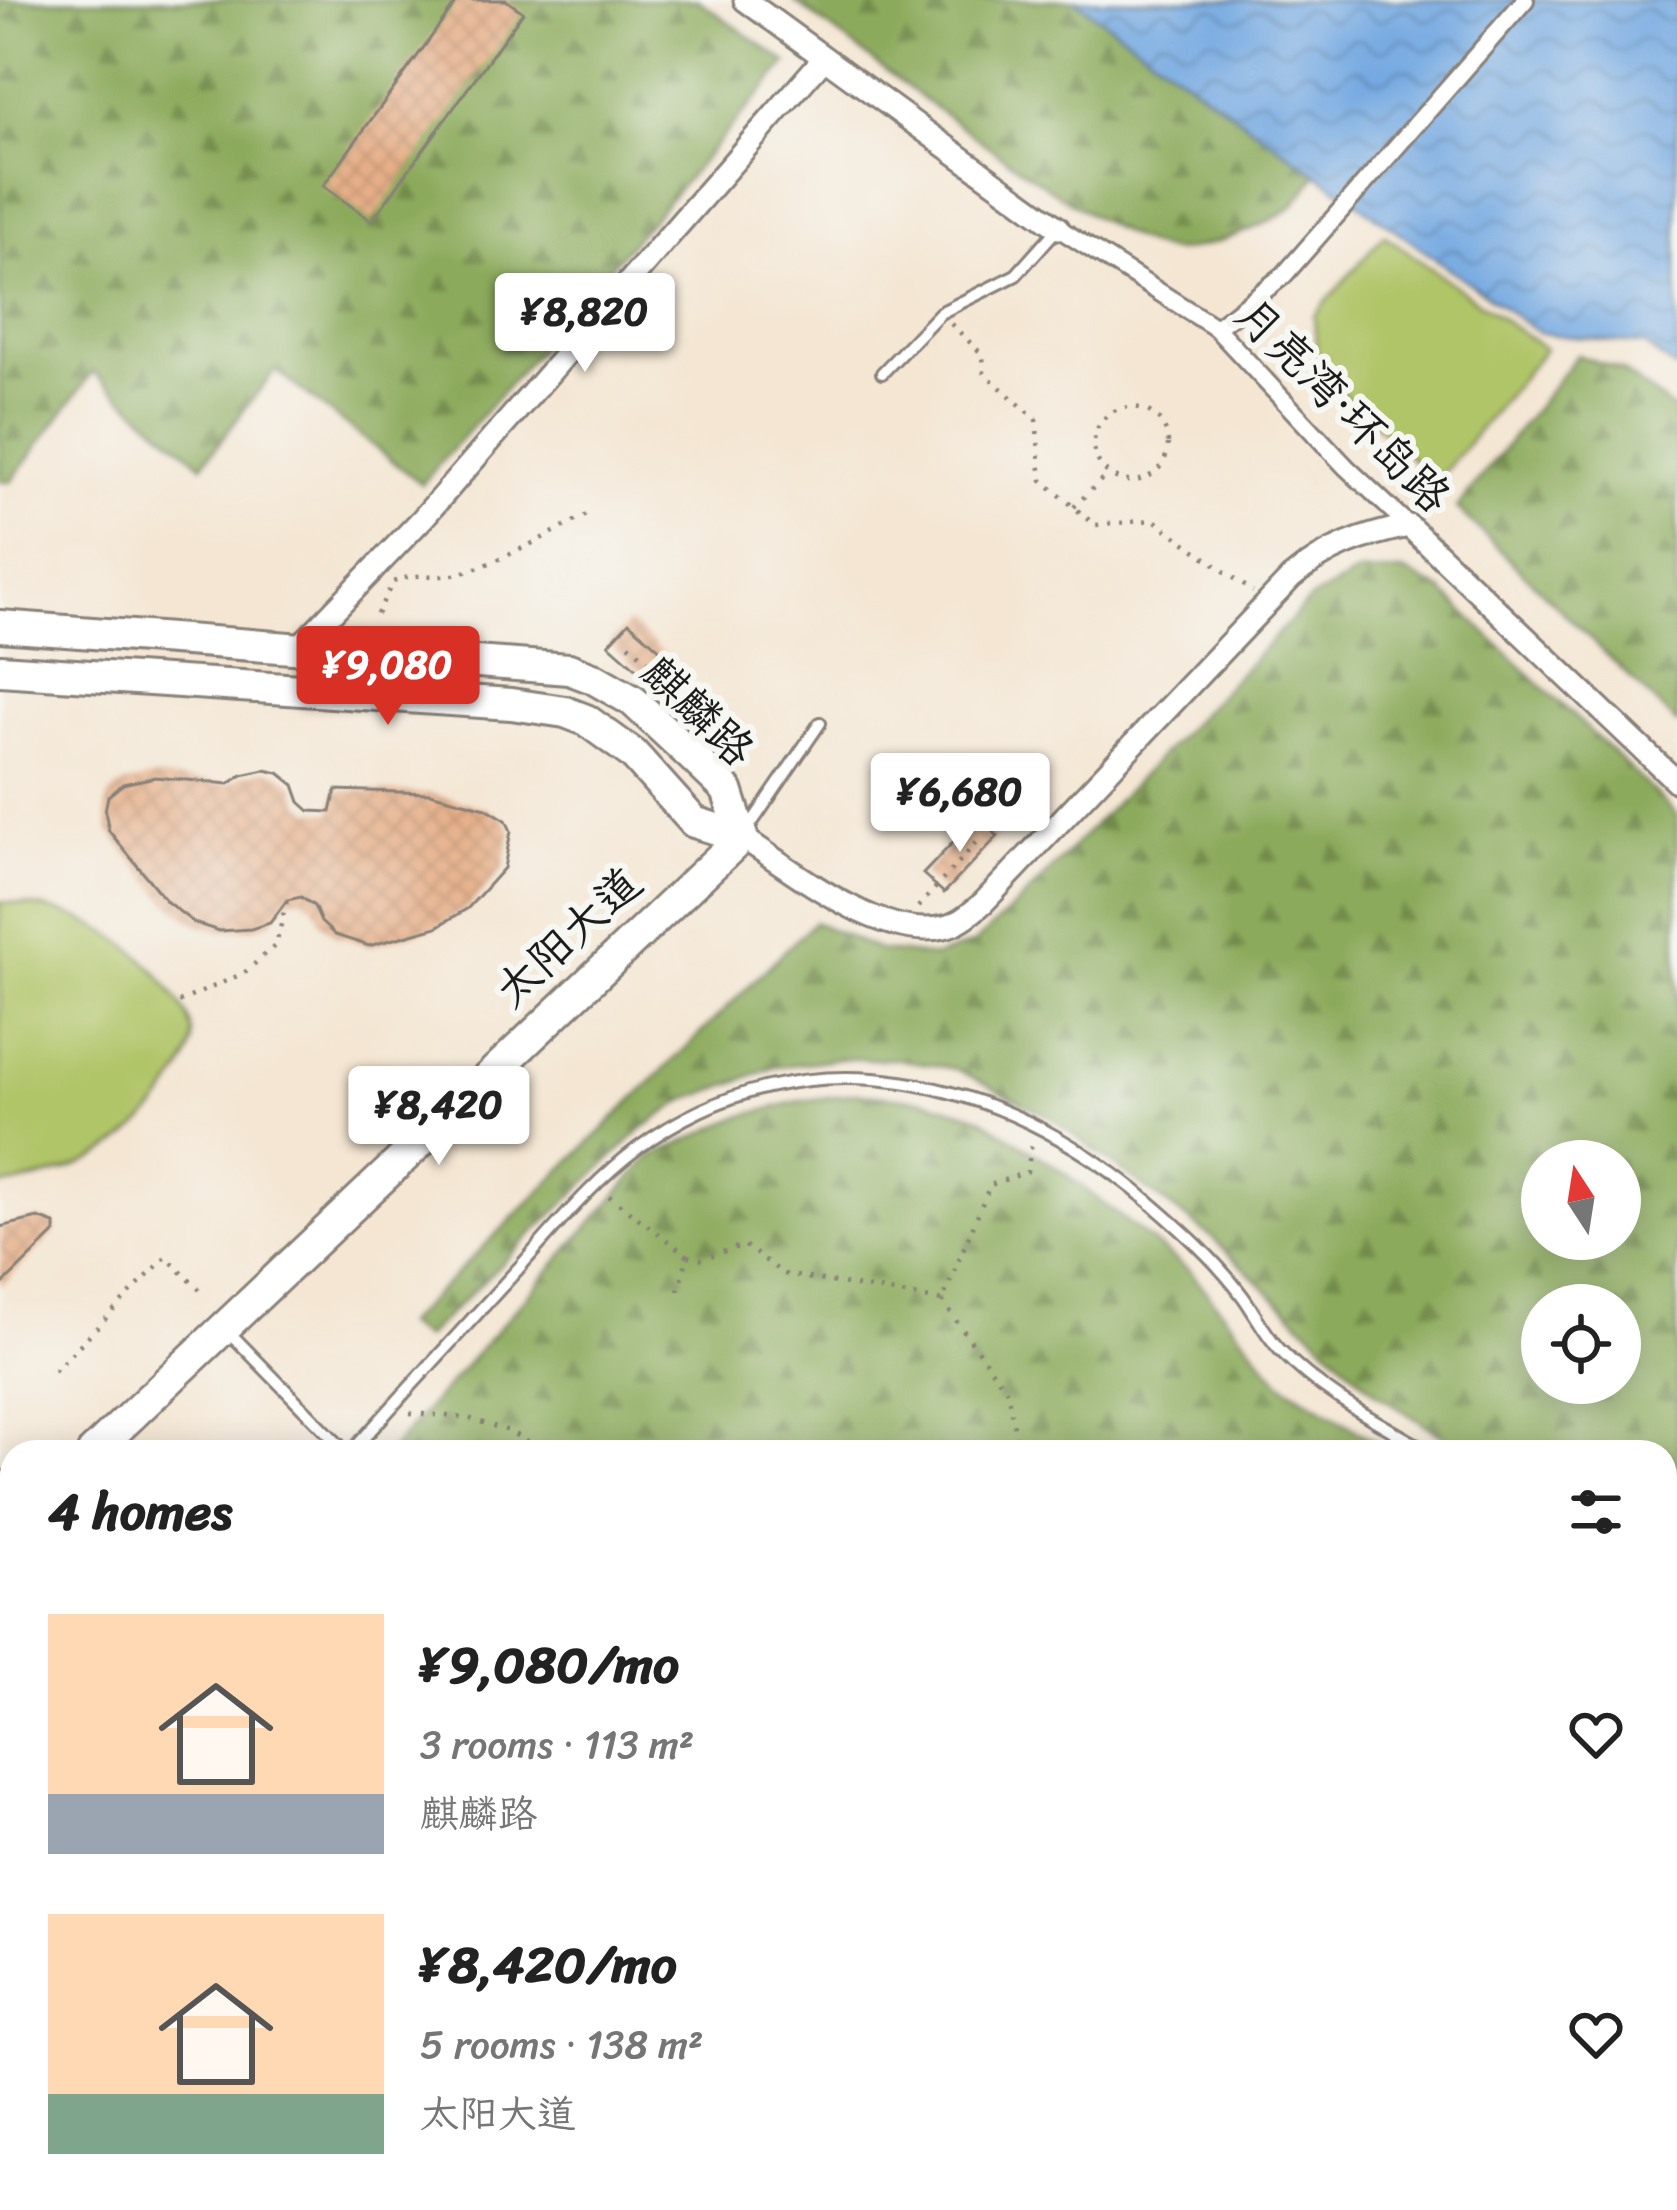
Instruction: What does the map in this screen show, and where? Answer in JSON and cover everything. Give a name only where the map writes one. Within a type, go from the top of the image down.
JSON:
[{"type":"main road","name":"麒麟路","points":[[0,626],[569,669],[614,688],[727,790],[742,837]]},
{"type":"main road","name":"麒麟路","points":[[0,670],[511,704],[565,712],[608,734],[633,754],[694,822],[742,837]]},
{"type":"main road","name":"太阳大道","points":[[106,1440],[742,837]]},
{"type":"street","name":"月亮湾·环岛路","points":[[745,0],[1058,227],[1216,328],[1346,467],[1677,782]]},
{"type":"street","points":[[1216,328],[1284,275],[1525,0]]},
{"type":"street","points":[[297,649],[423,518],[824,58]]},
{"type":"street","points":[[742,837],[835,897],[900,926],[946,927],[983,903],[1291,578],[1328,551],[1377,532],[1409,526]]},
{"type":"lane","points":[[882,373],[940,313],[1016,275],[1058,227]]},
{"type":"lane","points":[[742,837],[820,723]]},
{"type":"lane","points":[[360,1440],[596,1185],[639,1147],[692,1117],[763,1090],[813,1079],[894,1079],[942,1087],[1035,1125],[1115,1176],[1186,1236],[1231,1282],[1276,1346],[1335,1399],[1408,1440]]},
{"type":"lane","points":[[224,1327],[337,1440]]},
{"type":"path","points":[[940,313],[983,356],[983,373],[1036,419],[1042,480],[1095,525],[1154,520],[1268,602]]},
{"type":"path","points":[[1127,407],[1151,412],[1167,432],[1169,444],[1162,466],[1142,480],[1108,473],[1100,464],[1094,440],[1105,418],[1127,407]]},
{"type":"path","points":[[1074,507],[1108,473]]},
{"type":"path","points":[[377,614],[393,582],[417,573],[451,576],[481,566],[589,514]]},
{"type":"path","points":[[629,644],[677,687],[655,721]]},
{"type":"path","points":[[900,926],[979,840]]},
{"type":"path","points":[[179,1002],[244,973],[276,945],[287,900]]},
{"type":"path","points":[[942,1301],[990,1185],[1027,1172],[1035,1125]]},
{"type":"path","points":[[596,1185],[688,1256],[701,1258],[744,1246],[784,1274],[942,1301],[1007,1391],[1016,1440]]},
{"type":"path","points":[[678,1291],[688,1256]]},
{"type":"path","points":[[54,1371],[166,1257],[206,1296]]},
{"type":"path","points":[[394,1404],[423,1417],[468,1418],[524,1440]]},
{"type":"green space","points":[[0,0],[698,0],[787,63],[422,484],[275,370],[202,465],[93,372],[11,482],[0,481]]},
{"type":"green space","points":[[793,0],[1075,0],[1317,174],[1288,210],[1250,229],[1176,251],[1145,243],[1100,220],[985,144]]},
{"type":"green space","points":[[1384,235],[1545,349],[1436,482],[1318,370],[1314,316]]},
{"type":"green space","points":[[1577,355],[1621,370],[1677,412],[1677,724],[1457,508]]},
{"type":"green space","points":[[1406,572],[1442,591],[1677,814],[1677,1440],[1449,1440],[1377,1394],[1210,1236],[1050,1117],[956,1069],[898,1059],[835,1059],[776,1067],[683,1101],[643,1128],[424,1338],[404,1325],[814,922],[879,950],[935,957],[973,944],[1025,897],[1311,599],[1359,573]]},
{"type":"green space","points":[[0,902],[74,917],[118,939],[172,992],[192,1035],[180,1074],[137,1129],[78,1166],[8,1185],[0,1185]]},
{"type":"green space","points":[[855,1093],[924,1100],[978,1116],[1058,1168],[1191,1272],[1280,1382],[1372,1440],[400,1440],[649,1158],[739,1117]]},
{"type":"water","points":[[1075,0],[1677,0],[1677,370],[1644,345],[1539,333]]},
{"type":"building","points":[[458,0],[506,0],[523,12],[372,221],[323,186]]},
{"type":"building","points":[[629,622],[673,661],[653,683],[609,644]]},
{"type":"building","points":[[265,770],[279,773],[294,785],[300,802],[310,811],[331,812],[336,790],[430,793],[486,808],[506,820],[511,831],[504,868],[468,908],[437,927],[369,946],[335,935],[321,922],[314,906],[301,897],[287,900],[270,923],[251,929],[219,931],[194,923],[167,902],[109,831],[108,796],[123,784],[155,777],[229,784],[242,775]]},
{"type":"building","points":[[977,817],[998,836],[944,893],[923,874]]},
{"type":"building","points":[[38,1218],[55,1224],[55,1233],[0,1287],[0,1227]]}]
